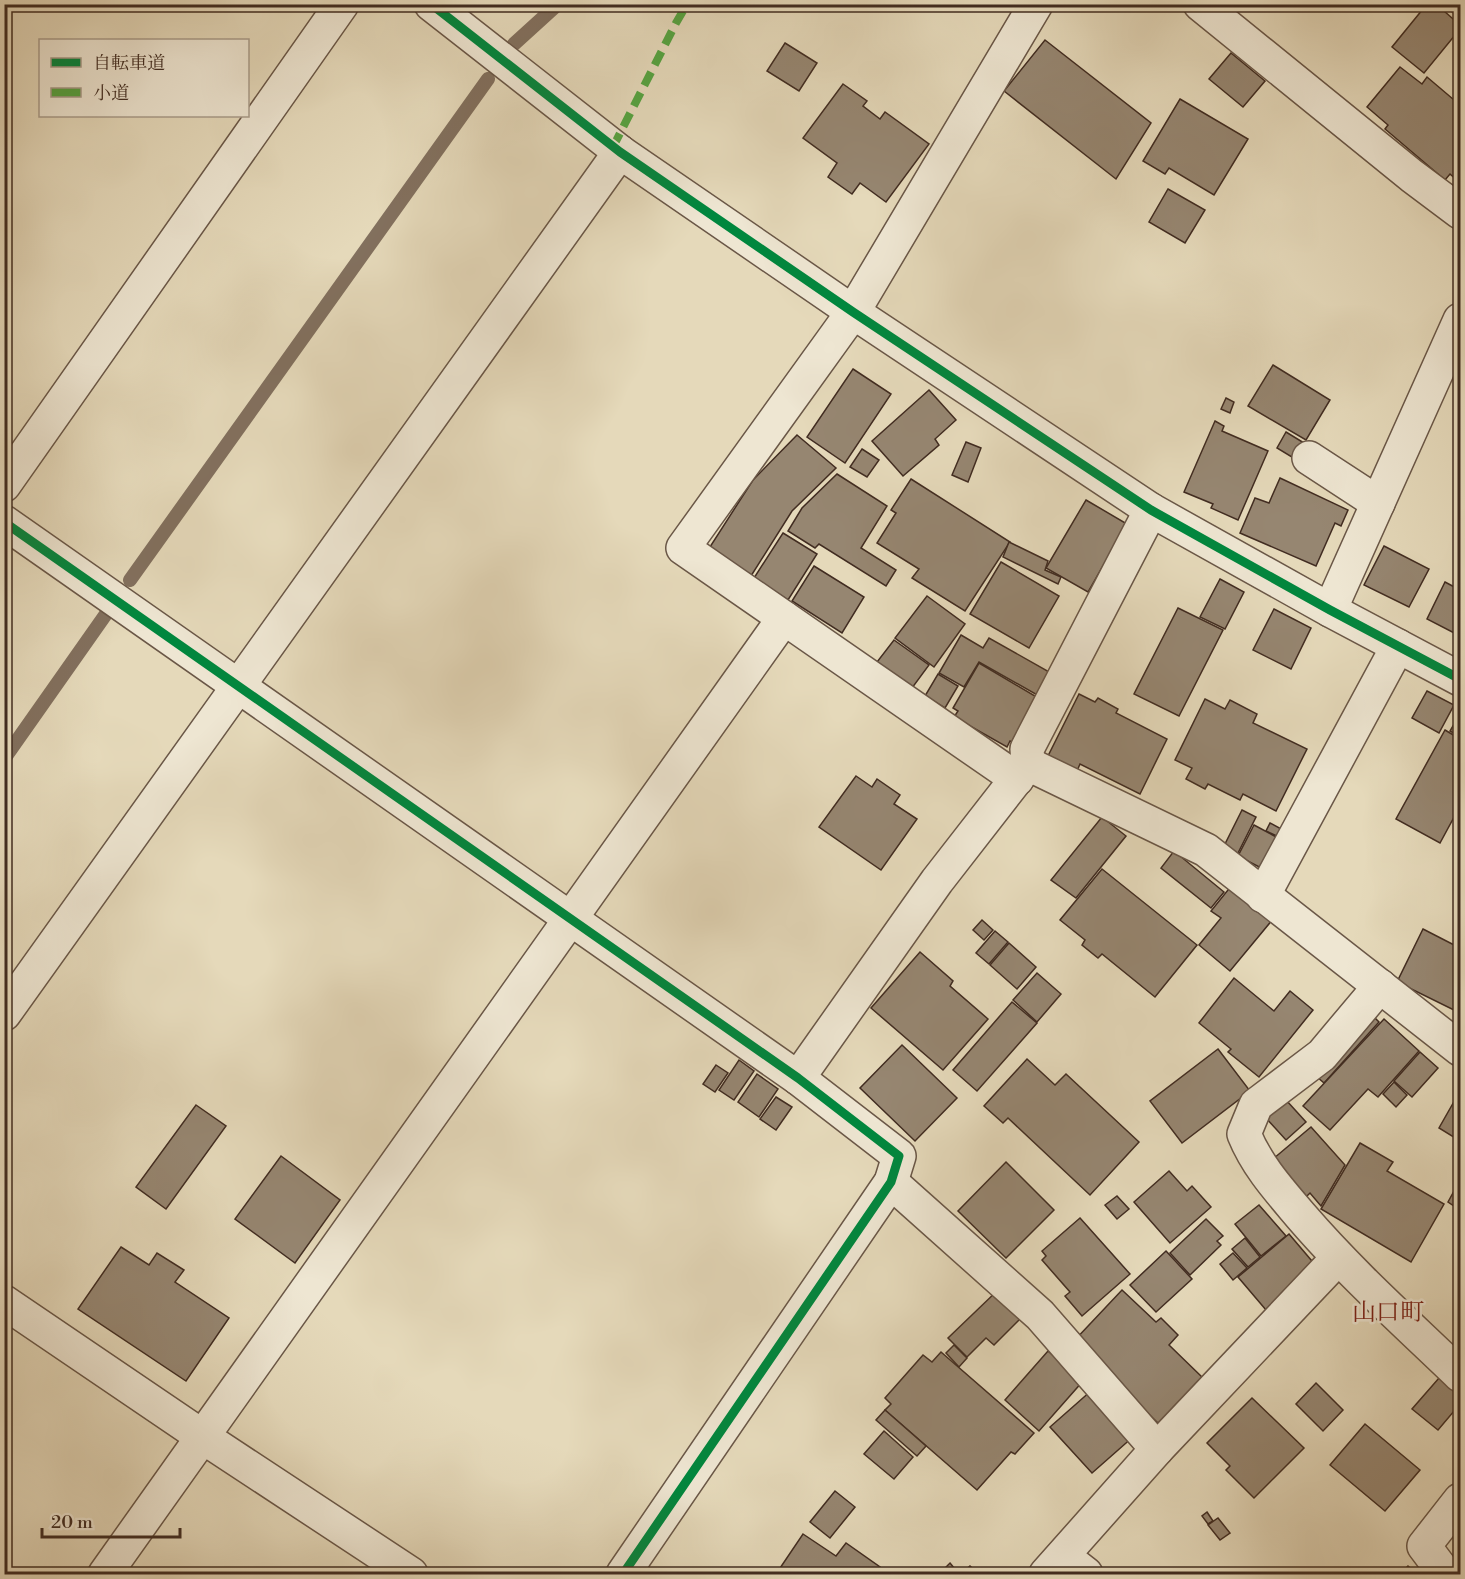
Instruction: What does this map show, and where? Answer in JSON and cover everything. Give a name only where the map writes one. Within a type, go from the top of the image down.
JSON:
[{"type":"street","points":[[4,485],[342,4]]},
{"type":"street","points":[[431,4],[620,152],[853,312],[1151,510],[1330,610],[1461,679]]},
{"type":"street","points":[[1035,4],[853,312],[683,548],[784,618],[1022,772],[1206,850],[1461,1049]]},
{"type":"street","points":[[1200,4],[1412,176],[1461,212]]},
{"type":"street","points":[[4,1014],[620,152]]},
{"type":"street","points":[[1330,610],[1461,320]]},
{"type":"street","points":[[1309,458],[1378,503]]},
{"type":"street","points":[[798,1078],[937,881],[1022,772],[1027,749],[1151,510]]},
{"type":"street","points":[[4,522],[798,1078],[899,1156],[891,1182],[622,1575]]},
{"type":"street","points":[[105,1575],[784,618]]},
{"type":"street","points":[[1263,896],[1398,646]]},
{"type":"street","points":[[1380,987],[1322,1055],[1256,1105],[1244,1134],[1252,1153],[1269,1179],[1338,1258],[1461,1375]]},
{"type":"street","points":[[891,1182],[1040,1315],[1157,1449]]},
{"type":"street","points":[[1065,1568],[1157,1449],[1338,1258]]},
{"type":"street","points":[[4,1302],[202,1437],[411,1575]]},
{"type":"street","points":[[1445,1575],[1424,1546],[1461,1500]]},
{"type":"building","points":[[1427,4],[1436,4],[1460,25],[1460,29],[1424,73],[1392,47]]},
{"type":"building","points":[[1442,4],[1460,4],[1460,18]]},
{"type":"building","points":[[1045,40],[1151,123],[1116,179],[1004,91]]},
{"type":"building","points":[[785,43],[817,63],[799,91],[767,71]]},
{"type":"building","points":[[1231,53],[1265,81],[1243,107],[1209,79]]},
{"type":"building","points":[[1400,67],[1422,84],[1427,77],[1460,105],[1460,183],[1450,174],[1445,180],[1385,129],[1388,125],[1367,107]]},
{"type":"building","points":[[843,84],[867,101],[863,106],[880,119],[885,112],[929,144],[886,202],[860,183],[852,194],[828,177],[837,163],[803,138]]},
{"type":"building","points":[[1180,99],[1248,139],[1214,195],[1169,168],[1165,174],[1143,161]]},
{"type":"building","points":[[1168,189],[1205,210],[1185,243],[1149,222]]},
{"type":"building","points":[[1273,365],[1330,400],[1306,440],[1248,406]]},
{"type":"building","points":[[853,369],[891,394],[845,463],[807,437]]},
{"type":"building","points":[[929,390],[956,420],[935,439],[939,445],[903,476],[872,441]]},
{"type":"building","points":[[1226,398],[1234,402],[1230,413],[1221,409]]},
{"type":"building","points":[[1215,421],[1224,426],[1222,431],[1268,451],[1238,520],[1211,508],[1213,504],[1184,492]]},
{"type":"building","points":[[1286,432],[1309,446],[1300,462],[1277,448]]},
{"type":"building","points":[[797,435],[836,468],[792,511],[751,576],[708,550],[753,480]]},
{"type":"building","points":[[966,442],[981,448],[968,482],[952,475]]},
{"type":"building","points":[[862,449],[879,460],[867,477],[850,467]]},
{"type":"building","points":[[837,474],[887,506],[861,548],[896,570],[886,586],[819,544],[815,548],[788,531],[802,508]]},
{"type":"building","points":[[1280,478],[1348,510],[1341,526],[1335,523],[1316,566],[1240,533],[1255,498],[1269,503]]},
{"type":"building","points":[[911,479],[1010,542],[965,611],[912,578],[919,569],[877,543],[896,513],[891,510]]},
{"type":"building","points":[[1086,500],[1127,524],[1088,592],[1046,568]]},
{"type":"building","points":[[783,533],[817,554],[788,600],[754,578]]},
{"type":"building","points":[[1009,542],[1048,561],[1045,570],[1061,577],[1058,584],[1003,557]]},
{"type":"building","points":[[1384,546],[1429,569],[1409,607],[1364,585]]},
{"type":"building","points":[[1001,562],[1059,596],[1029,648],[970,614]]},
{"type":"building","points":[[814,566],[864,597],[842,633],[792,601]]},
{"type":"building","points":[[1220,579],[1244,592],[1225,629],[1200,617]]},
{"type":"building","points":[[1445,582],[1460,590],[1460,636],[1427,619]]},
{"type":"building","points":[[927,596],[965,624],[934,667],[895,638]]},
{"type":"building","points":[[1178,608],[1223,630],[1179,716],[1134,694]]},
{"type":"building","points":[[1274,609],[1311,628],[1291,669],[1253,650]]},
{"type":"building","points":[[961,635],[983,648],[989,638],[1051,673],[1039,696],[979,662],[964,687],[939,673]]},
{"type":"building","points":[[894,640],[929,665],[912,688],[877,662]]},
{"type":"building","points":[[979,663],[1040,699],[1014,743],[1010,741],[1007,747],[954,717],[958,711],[953,708]]},
{"type":"building","points":[[938,674],[958,686],[945,708],[925,696]]},
{"type":"building","points":[[1427,691],[1454,705],[1439,733],[1412,718]]},
{"type":"building","points":[[1079,694],[1095,702],[1098,698],[1118,709],[1116,713],[1167,739],[1140,794],[1080,764],[1077,771],[1048,756]]},
{"type":"building","points":[[1205,699],[1225,709],[1230,700],[1257,714],[1253,723],[1307,749],[1276,811],[1243,794],[1240,800],[1208,784],[1205,789],[1186,779],[1192,768],[1175,760]]},
{"type":"building","points":[[1457,719],[1460,721],[1460,737],[1450,731]]},
{"type":"building","points":[[1445,730],[1460,739],[1460,806],[1440,843],[1396,819]]},
{"type":"building","points":[[856,776],[872,787],[877,779],[900,795],[894,804],[917,819],[881,870],[819,827]]},
{"type":"building","points":[[1242,810],[1256,817],[1237,855],[1223,848]]},
{"type":"building","points":[[1102,817],[1126,836],[1076,898],[1051,880]]},
{"type":"building","points":[[1270,823],[1285,831],[1281,838],[1266,831]]},
{"type":"building","points":[[1254,825],[1280,839],[1265,870],[1238,856]]},
{"type":"building","points":[[1174,851],[1224,892],[1211,908],[1161,868]]},
{"type":"building","points":[[1102,869],[1197,945],[1155,997],[1102,954],[1098,958],[1082,945],[1085,940],[1060,920]]},
{"type":"building","points":[[1232,885],[1273,919],[1230,971],[1199,945],[1221,918],[1211,911]]},
{"type":"building","points":[[982,920],[993,930],[984,940],[973,930]]},
{"type":"building","points":[[1423,929],[1460,948],[1460,1013],[1397,982]]},
{"type":"building","points":[[995,931],[1008,942],[989,964],[976,953]]},
{"type":"building","points":[[1009,943],[1036,967],[1017,989],[990,965]]},
{"type":"building","points":[[920,952],[953,981],[950,986],[988,1019],[943,1070],[871,1008]]},
{"type":"building","points":[[1037,973],[1061,994],[1037,1022],[1013,1000]]},
{"type":"building","points":[[1234,978],[1274,1011],[1290,991],[1313,1010],[1259,1077],[1228,1052],[1231,1049],[1199,1023]]},
{"type":"building","points":[[1012,1002],[1037,1023],[977,1091],[953,1070]]},
{"type":"building","points":[[1372,1015],[1379,1022],[1324,1083],[1316,1076]]},
{"type":"building","points":[[1384,1019],[1419,1051],[1378,1097],[1368,1089],[1330,1130],[1303,1106]]},
{"type":"building","points":[[902,1045],[957,1098],[915,1141],[860,1088]]},
{"type":"building","points":[[1218,1049],[1250,1091],[1182,1143],[1150,1101]]},
{"type":"building","points":[[1420,1052],[1438,1068],[1412,1097],[1394,1081]]},
{"type":"building","points":[[1027,1059],[1055,1085],[1066,1074],[1139,1142],[1090,1195],[1008,1118],[1003,1123],[984,1106]]},
{"type":"building","points":[[739,1060],[754,1071],[734,1100],[719,1090]]},
{"type":"building","points":[[716,1065],[728,1073],[715,1092],[703,1084]]},
{"type":"building","points":[[757,1074],[778,1089],[759,1117],[738,1102]]},
{"type":"building","points":[[1394,1082],[1407,1095],[1396,1107],[1383,1094]]},
{"type":"building","points":[[1460,1091],[1460,1141],[1439,1128]]},
{"type":"building","points":[[776,1097],[792,1107],[776,1130],[760,1119]]},
{"type":"building","points":[[1286,1100],[1306,1122],[1286,1140],[1266,1118]]},
{"type":"building","points":[[196,1105],[226,1126],[166,1209],[136,1187]]},
{"type":"building","points":[[1311,1127],[1345,1165],[1321,1206],[1310,1193],[1306,1197],[1273,1159]]},
{"type":"building","points":[[1360,1143],[1393,1162],[1387,1171],[1444,1204],[1411,1262],[1321,1209]]},
{"type":"building","points":[[281,1156],[340,1200],[295,1263],[235,1219]]},
{"type":"building","points":[[1006,1162],[1054,1210],[1006,1258],[958,1211]]},
{"type":"building","points":[[1169,1171],[1187,1191],[1192,1186],[1211,1207],[1170,1243],[1134,1202]]},
{"type":"building","points":[[1460,1180],[1460,1210],[1448,1202]]},
{"type":"building","points":[[1117,1196],[1129,1209],[1117,1219],[1105,1205]]},
{"type":"building","points":[[1259,1205],[1286,1236],[1261,1256],[1235,1224]]},
{"type":"building","points":[[1080,1218],[1130,1274],[1082,1316],[1065,1296],[1070,1292],[1042,1260],[1046,1256],[1042,1251]]},
{"type":"building","points":[[1206,1219],[1223,1236],[1217,1241],[1221,1245],[1190,1275],[1170,1253]]},
{"type":"building","points":[[1289,1234],[1317,1267],[1266,1310],[1238,1277]]},
{"type":"building","points":[[1245,1238],[1260,1257],[1248,1267],[1232,1249]]},
{"type":"building","points":[[121,1247],[149,1265],[157,1253],[184,1270],[175,1282],[229,1318],[186,1381],[78,1309]]},
{"type":"building","points":[[1166,1251],[1192,1279],[1156,1312],[1130,1285]]},
{"type":"building","points":[[1233,1253],[1247,1268],[1233,1280],[1220,1264]]},
{"type":"building","points":[[999,1289],[1024,1315],[994,1345],[986,1338],[967,1357],[948,1338]]},
{"type":"building","points":[[1122,1290],[1156,1322],[1161,1318],[1178,1335],[1169,1345],[1203,1378],[1159,1424],[1073,1342]]},
{"type":"building","points":[[954,1345],[967,1358],[959,1367],[946,1353]]},
{"type":"building","points":[[1048,1351],[1083,1381],[1039,1431],[1005,1400]]},
{"type":"building","points":[[941,1352],[1034,1433],[1015,1454],[1011,1452],[977,1490],[885,1410],[891,1404],[885,1398],[923,1355],[932,1362]]},
{"type":"building","points":[[1439,1378],[1460,1396],[1460,1404],[1438,1430],[1412,1409]]},
{"type":"building","points":[[1316,1383],[1343,1410],[1323,1431],[1296,1404]]},
{"type":"building","points":[[1092,1390],[1134,1436],[1092,1473],[1050,1427]]},
{"type":"building","points":[[1252,1398],[1304,1448],[1254,1498],[1226,1470],[1230,1466],[1207,1443]]},
{"type":"building","points":[[885,1410],[926,1446],[917,1456],[876,1420]]},
{"type":"building","points":[[1365,1424],[1420,1470],[1385,1511],[1330,1465]]},
{"type":"building","points":[[884,1431],[913,1457],[894,1479],[864,1454]]},
{"type":"building","points":[[835,1491],[855,1507],[830,1538],[810,1522]]},
{"type":"building","points":[[1207,1512],[1213,1521],[1208,1524],[1202,1516]]},
{"type":"building","points":[[1218,1518],[1230,1533],[1220,1540],[1208,1525]]},
{"type":"building","points":[[803,1534],[836,1556],[846,1543],[880,1567],[875,1574],[776,1574]]},
{"type":"building","points":[[1460,1539],[1460,1549],[1455,1546]]},
{"type":"building","points":[[950,1563],[959,1574],[941,1574],[940,1573]]},
{"type":"building","points":[[970,1566],[979,1574],[961,1574]]},
{"type":"building","points":[[1408,1566],[1417,1574],[1400,1574]]},
{"type":"waterway","points":[[514,44],[558,4]]},
{"type":"waterway","points":[[130,580],[488,79]]},
{"type":"waterway","points":[[4,759],[106,614]]},
{"type":"marked path","points":[[613,147],[687,4]]},
{"type":"cycle path","points":[[431,4],[620,152],[853,312],[1151,510],[1330,610],[1460,679]]},
{"type":"cycle path","points":[[4,522],[798,1078],[899,1156],[891,1182],[623,1574]]},
{"type":"district","name":"山口町","points":[[1388,1312]]}]
